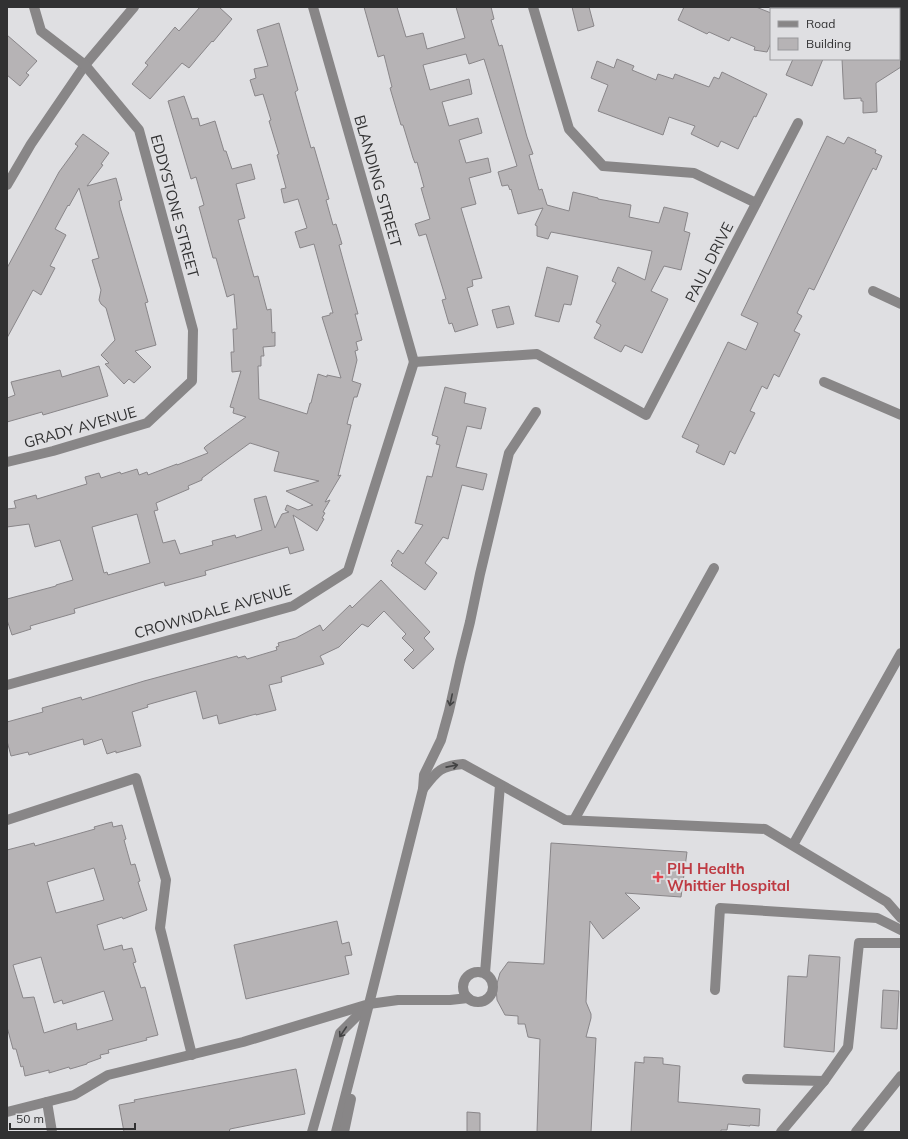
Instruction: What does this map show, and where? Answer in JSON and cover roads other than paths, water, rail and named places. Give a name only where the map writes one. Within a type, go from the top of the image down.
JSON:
[{"type":"street","name":"EDDYSTONE STREET","points":[[34,7],[41,31],[85,65],[139,130],[193,330],[192,381]]},
{"type":"street","points":[[7,185],[31,144],[85,65],[134,7]]},
{"type":"street","name":"BLANDING STREET","points":[[313,7],[414,362]]},
{"type":"street","points":[[533,7],[569,129],[603,166],[694,173],[756,204]]},
{"type":"street","name":"PAUL DRIVE","points":[[414,362],[537,354],[646,415],[798,123]]},
{"type":"street","points":[[873,291],[901,304]]},
{"type":"street","name":"CROWNDALE AVENUE","points":[[7,685],[293,606],[348,571],[414,362]]},
{"type":"street","name":"GRADY AVENUE","points":[[7,462],[53,452],[147,423],[192,381]]},
{"type":"street","points":[[824,382],[901,415]]},
{"type":"street","points":[[336,1132],[354,1066],[423,789],[424,775],[441,740],[449,711],[509,453],[536,412]]},
{"type":"street","points":[[574,820],[714,568]]},
{"type":"street","points":[[793,845],[901,653]]},
{"type":"street","points":[[423,789],[437,771],[449,766],[463,764],[565,820],[765,829],[887,902],[901,918]]},
{"type":"street","points":[[7,820],[136,778],[166,880],[160,928],[192,1055]]},
{"type":"street","points":[[485,973],[500,785]]},
{"type":"street","points":[[716,990],[720,908],[877,918],[901,930]]},
{"type":"street","points":[[781,1132],[824,1081],[848,1047],[859,943],[901,943]]},
{"type":"street","points":[[472,973],[485,973],[492,980],[493,985],[491,995],[483,1001],[472,1001],[468,998],[463,989],[465,980],[472,973]]},
{"type":"street","points":[[7,1112],[74,1094],[108,1075],[243,1042],[369,1004],[398,1000],[450,1000],[468,998]]},
{"type":"street","points":[[312,1132],[340,1033],[369,1004]]},
{"type":"street","points":[[344,1132],[352,1093],[354,1066]]},
{"type":"street","points":[[856,1132],[901,1076]]},
{"type":"street","points":[[747,1079],[824,1081]]},
{"type":"street","points":[[47,1102],[52,1132]]},
{"type":"place","name":"PIH Health Whittier Hospital","points":[[658,877]]}]
